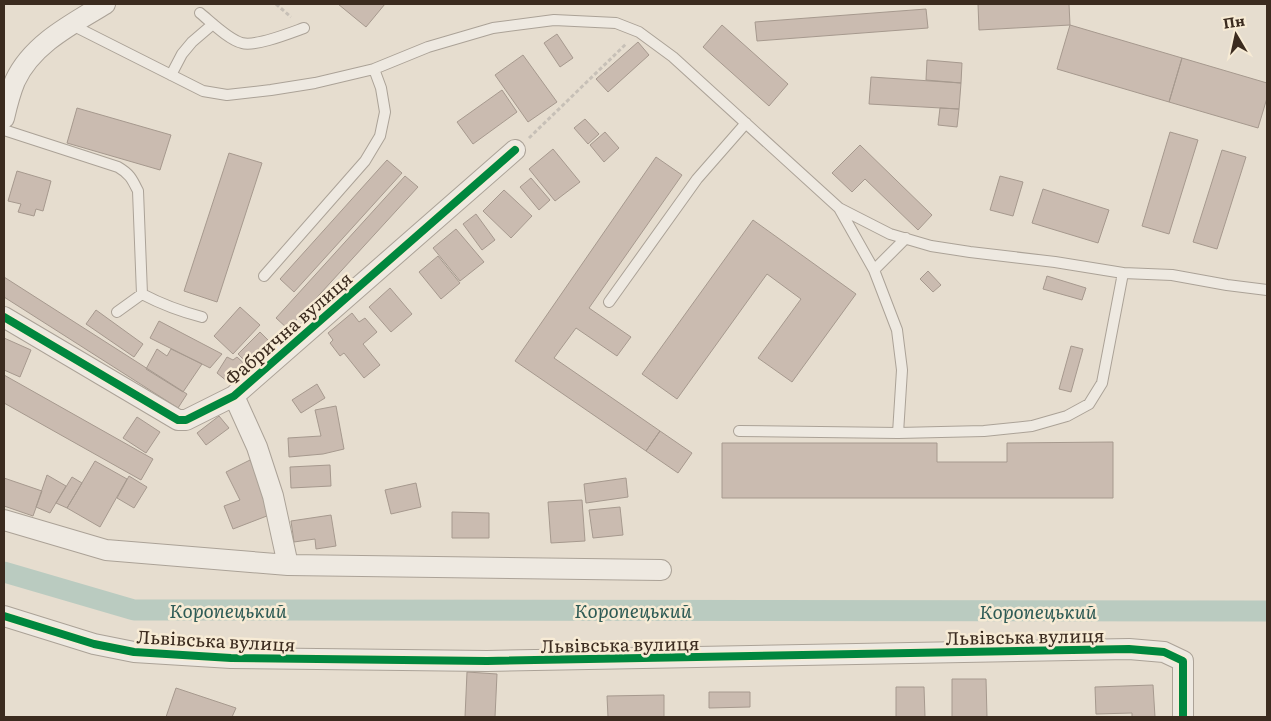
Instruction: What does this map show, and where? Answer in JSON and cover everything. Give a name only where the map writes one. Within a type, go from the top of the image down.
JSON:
[{"type":"street","points":[[4,118],[8,99],[27,61],[43,44],[105,4]]},
{"type":"street","name":"Фабрична вулиця","points":[[4,317],[178,420],[186,420],[234,396],[516,150]]},
{"type":"street","name":"Фабрична вулиця","points":[[234,396],[257,448],[273,496],[288,565]]},
{"type":"street","points":[[4,520],[106,550],[288,565],[661,570]]},
{"type":"street","name":"Львівська вулиця","points":[[4,616],[94,644],[134,652],[231,658],[487,661],[1129,649],[1164,652],[1183,661],[1182,717]]},
{"type":"lane","points":[[200,13],[234,40],[244,44],[255,44],[304,28]]},
{"type":"lane","points":[[72,25],[203,91],[227,95],[315,83],[374,69],[428,48],[493,28],[554,20],[616,23],[639,32],[673,57],[839,208],[890,234],[931,246],[970,252],[1055,262],[1123,273],[1172,275],[1267,290]]},
{"type":"lane","points":[[171,75],[182,54],[192,42],[213,24]]},
{"type":"lane","points":[[264,276],[365,162],[380,136],[385,112],[381,88],[374,69]]},
{"type":"lane","points":[[609,302],[697,179],[746,123]]},
{"type":"lane","points":[[4,130],[118,167],[128,173],[138,191],[142,294]]},
{"type":"lane","points":[[839,208],[874,270],[897,330],[902,370],[898,433]]},
{"type":"lane","points":[[874,270],[906,238]]},
{"type":"lane","points":[[739,431],[898,433],[984,431],[1032,426],[1067,416],[1089,404],[1102,383],[1123,273]]},
{"type":"lane","points":[[117,312],[142,294]]},
{"type":"lane","points":[[142,294],[162,304],[202,317]]},
{"type":"path","points":[[516,150],[639,32]]},
{"type":"building","points":[[338,4],[385,4],[366,27]]},
{"type":"building","points":[[978,4],[1069,4],[1070,25],[979,30]]},
{"type":"building","points":[[926,9],[928,28],[757,41],[755,22]]},
{"type":"building","points":[[722,25],[788,84],[769,106],[703,47]]},
{"type":"building","points":[[1070,25],[1182,58],[1169,102],[1057,69]]},
{"type":"building","points":[[557,34],[573,58],[560,67],[544,43]]},
{"type":"building","points":[[638,42],[649,55],[608,92],[596,79]]},
{"type":"building","points":[[523,55],[557,102],[528,122],[495,75]]},
{"type":"building","points":[[1182,58],[1267,83],[1267,98],[1258,128],[1169,102]]},
{"type":"building","points":[[927,60],[962,63],[961,83],[926,80]]},
{"type":"building","points":[[871,77],[961,83],[959,109],[869,104]]},
{"type":"building","points":[[502,90],[517,112],[473,144],[457,122]]},
{"type":"building","points":[[77,108],[171,135],[160,170],[67,143]]},
{"type":"building","points":[[940,108],[959,109],[957,127],[938,125]]},
{"type":"building","points":[[585,119],[599,134],[588,144],[574,128]]},
{"type":"building","points":[[605,132],[619,148],[604,162],[590,145]]},
{"type":"building","points":[[1170,132],[1198,140],[1169,234],[1142,226]]},
{"type":"building","points":[[860,145],[932,215],[918,230],[865,179],[852,192],[832,173]]},
{"type":"building","points":[[553,149],[580,182],[555,201],[529,169]]},
{"type":"building","points":[[1222,150],[1246,157],[1217,249],[1193,242]]},
{"type":"building","points":[[229,153],[262,163],[217,302],[184,291]]},
{"type":"building","points":[[656,157],[682,175],[589,308],[631,337],[617,356],[576,328],[554,358],[660,431],[646,451],[515,361]]},
{"type":"building","points":[[387,160],[402,173],[294,292],[280,279]]},
{"type":"building","points":[[17,171],[51,181],[43,211],[36,209],[34,216],[18,212],[21,204],[8,201]]},
{"type":"building","points":[[405,176],[418,187],[288,329],[276,318]]},
{"type":"building","points":[[1000,176],[1023,182],[1013,216],[990,210]]},
{"type":"building","points":[[531,178],[550,200],[539,210],[520,187]]},
{"type":"building","points":[[1043,189],[1109,210],[1098,243],[1032,223]]},
{"type":"building","points":[[504,190],[532,216],[511,238],[483,211]]},
{"type":"building","points":[[476,214],[495,240],[482,250],[463,224]]},
{"type":"building","points":[[753,220],[856,294],[792,382],[758,358],[801,299],[767,274],[677,399],[642,374]]},
{"type":"building","points":[[456,229],[484,262],[460,281],[433,248]]},
{"type":"building","points":[[438,256],[460,283],[441,299],[419,272]]},
{"type":"building","points":[[928,271],[941,285],[933,292],[920,279]]},
{"type":"building","points":[[1047,276],[1086,288],[1082,300],[1043,289]]},
{"type":"building","points":[[4,277],[187,394],[178,408],[4,297]]},
{"type":"building","points":[[390,288],[412,314],[391,332],[369,307]]},
{"type":"building","points":[[240,307],[260,325],[233,354],[214,336]]},
{"type":"building","points":[[96,310],[143,344],[134,357],[86,324]]},
{"type":"building","points":[[352,313],[359,322],[365,318],[377,332],[363,344],[380,365],[364,378],[344,353],[340,356],[330,343],[333,340],[328,333]]},
{"type":"building","points":[[159,321],[222,354],[210,368],[150,338]]},
{"type":"building","points":[[260,332],[272,344],[250,366],[238,354]]},
{"type":"building","points":[[4,338],[31,350],[20,377],[4,370]]},
{"type":"building","points":[[1071,346],[1083,349],[1071,392],[1059,389]]},
{"type":"building","points":[[157,349],[167,356],[171,349],[202,364],[183,392],[146,369]]},
{"type":"building","points":[[227,357],[233,360],[237,357],[248,367],[233,386],[217,373]]},
{"type":"building","points":[[4,375],[153,459],[141,480],[4,403]]},
{"type":"building","points":[[317,384],[325,398],[301,413],[292,400]]},
{"type":"building","points":[[336,406],[344,449],[323,454],[289,457],[288,438],[321,436],[315,410]]},
{"type":"building","points":[[219,416],[229,428],[206,445],[197,433]]},
{"type":"building","points":[[137,417],[160,432],[146,453],[123,438]]},
{"type":"building","points":[[660,431],[692,453],[678,473],[646,451]]},
{"type":"building","points":[[1113,442],[1113,498],[722,498],[722,443],[937,443],[937,462],[1007,462],[1007,443]]},
{"type":"building","points":[[250,460],[264,488],[272,514],[233,529],[224,506],[240,500],[226,472]]},
{"type":"building","points":[[95,461],[127,479],[100,527],[67,508]]},
{"type":"building","points":[[330,465],[331,486],[291,488],[290,467]]},
{"type":"building","points":[[47,475],[66,486],[50,513],[36,507]]},
{"type":"building","points":[[129,476],[147,487],[134,508],[117,498]]},
{"type":"building","points":[[72,477],[82,483],[67,508],[56,503]]},
{"type":"building","points":[[4,478],[42,491],[33,516],[4,506]]},
{"type":"building","points":[[626,478],[628,497],[586,503],[584,484]]},
{"type":"building","points":[[416,483],[421,507],[391,514],[385,490]]},
{"type":"building","points":[[582,500],[585,541],[551,543],[548,502]]},
{"type":"building","points":[[620,507],[623,535],[593,538],[589,510]]},
{"type":"building","points":[[452,512],[489,513],[489,538],[452,538]]},
{"type":"building","points":[[331,515],[336,546],[316,549],[315,539],[294,542],[291,521]]},
{"type":"building","points":[[467,672],[497,674],[495,717],[465,717]]},
{"type":"building","points":[[952,679],[986,679],[987,717],[952,717]]},
{"type":"building","points":[[1153,685],[1155,717],[1132,717],[1132,713],[1096,714],[1095,687]]},
{"type":"building","points":[[896,687],[924,687],[925,717],[896,717]]},
{"type":"building","points":[[176,688],[236,708],[232,717],[166,717]]},
{"type":"building","points":[[709,692],[750,692],[750,707],[709,708]]},
{"type":"building","points":[[664,695],[664,717],[608,717],[607,696]]},
{"type":"waterway","name":"Коропецький","points":[[4,572],[134,610],[1267,611]]},
{"type":"cycle path","points":[[4,317],[178,420],[186,420],[234,396],[515,150]]},
{"type":"cycle path","points":[[4,616],[94,644],[134,652],[231,658],[487,661],[1129,649],[1164,652],[1183,661],[1183,717]]}]
